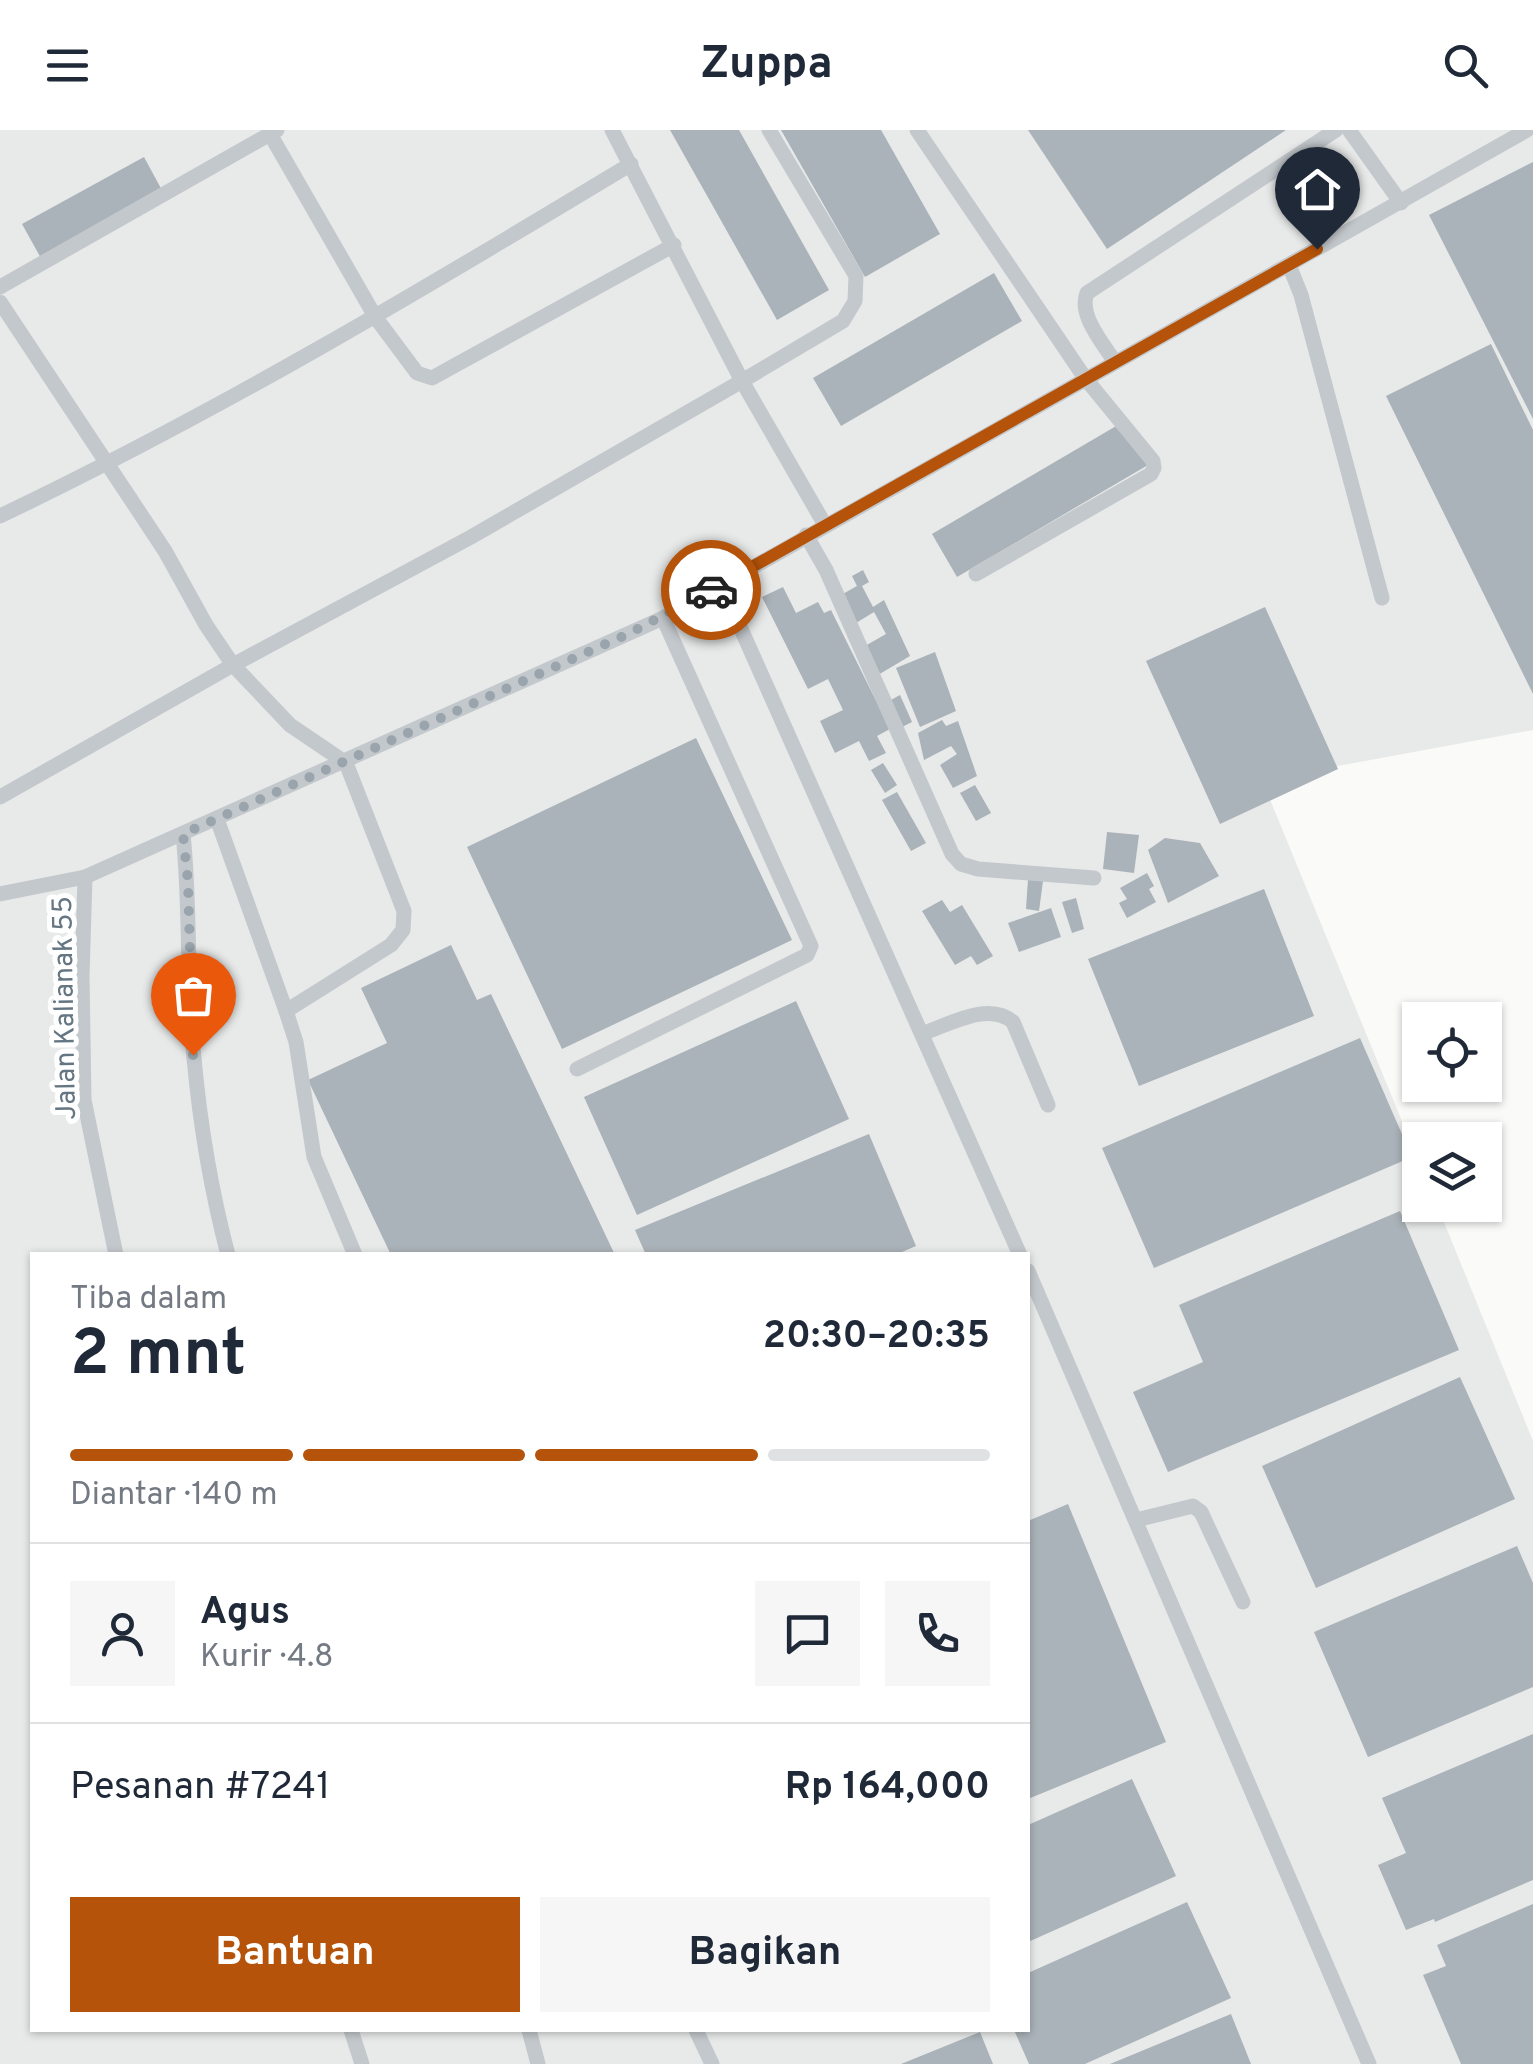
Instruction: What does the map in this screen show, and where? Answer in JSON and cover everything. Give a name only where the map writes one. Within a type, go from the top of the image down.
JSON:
[{"type":"lane","points":[[612,130],[742,381],[825,525]]},
{"type":"lane","points":[[0,797],[233,664],[471,537],[843,321],[855,301],[856,276],[768,130]]},
{"type":"lane","points":[[916,130],[1085,378],[1144,449],[1154,468],[1151,474],[976,574]]},
{"type":"lane","points":[[1114,362],[1088,317],[1083,303],[1087,293],[1336,130]]},
{"type":"lane","points":[[1349,130],[1401,203]]},
{"type":"lane","name":"Jalan Kalianak 55","points":[[0,894],[85,877],[662,618],[1527,130]]},
{"type":"lane","points":[[0,287],[274,132],[376,318],[417,374],[432,378],[446,373],[674,245]]},
{"type":"lane","points":[[0,516],[108,464],[376,318],[631,164]]},
{"type":"lane","points":[[1289,265],[1301,296],[1382,598]]},
{"type":"lane","points":[[0,302],[164,551],[233,664],[290,724],[346,763],[404,911],[402,930],[391,946],[286,1011]]},
{"type":"lane","points":[[806,535],[826,570],[952,854],[961,864],[978,868],[1094,878]]},
{"type":"lane","points":[[721,584],[1019,1252]]},
{"type":"lane","points":[[576,1069],[807,955],[810,946],[809,936],[662,618]]},
{"type":"lane","points":[[217,819],[296,1042],[314,1157],[354,1252]]},
{"type":"lane","points":[[183,834],[193,1055],[212,1192],[227,1252]]},
{"type":"lane","name":"Jalan Kalianak 55","points":[[85,877],[84,1100],[115,1252]]},
{"type":"lane","points":[[924,1033],[989,1012],[1003,1014],[1012,1022],[1048,1105]]},
{"type":"lane","points":[[1030,1277],[1368,2064]]},
{"type":"lane","points":[[1136,1520],[1192,1506],[1201,1512],[1242,1602]]},
{"type":"lane","points":[[352,2032],[362,2064]]},
{"type":"lane","points":[[530,2032],[538,2064]]},
{"type":"lane","points":[[697,2032],[712,2064]]},
{"type":"shaded area","points":[[0,130],[1533,130],[1533,730],[1262,780],[1402,1122],[1402,1222],[1444,1222],[1533,1441],[1533,2064],[0,2064]]},
{"type":"building","points":[[670,130],[739,130],[829,290],[777,320]]},
{"type":"building","points":[[781,130],[881,130],[940,234],[865,277]]},
{"type":"building","points":[[1028,130],[1286,130],[1107,249]]},
{"type":"building","points":[[144,157],[164,194],[42,260],[22,224]]},
{"type":"building","points":[[1533,162],[1533,419],[1429,215]]},
{"type":"building","points":[[994,273],[1022,321],[841,426],[813,378]]},
{"type":"building","points":[[1491,344],[1533,430],[1533,694],[1386,396]]},
{"type":"building","points":[[1123,422],[1148,465],[957,577],[932,534]]},
{"type":"building","points":[[863,570],[869,582],[862,586],[873,607],[884,600],[910,656],[878,675],[865,646],[886,634],[874,612],[856,623],[841,595],[857,586],[852,576]]},
{"type":"building","points":[[783,587],[796,613],[818,602],[824,613],[831,610],[890,729],[877,736],[886,753],[869,761],[859,741],[835,753],[820,721],[843,710],[828,679],[808,689],[762,597]]},
{"type":"building","points":[[1265,607],[1338,769],[1220,824],[1146,661]]},
{"type":"building","points":[[935,652],[956,711],[920,727],[896,668]]},
{"type":"building","points":[[900,695],[912,722],[902,727],[889,701]]},
{"type":"building","points":[[942,720],[946,726],[958,721],[977,776],[953,788],[940,765],[957,754],[951,746],[924,760],[918,733]]},
{"type":"building","points":[[696,738],[792,940],[562,1049],[467,847]]},
{"type":"building","points":[[883,763],[897,785],[885,793],[871,770]]},
{"type":"building","points":[[975,785],[991,813],[976,821],[960,793]]},
{"type":"building","points":[[897,792],[926,843],[911,851],[882,800]]},
{"type":"building","points":[[1107,832],[1139,835],[1134,873],[1103,869]]},
{"type":"building","points":[[1165,838],[1200,843],[1219,876],[1168,903],[1148,850]]},
{"type":"building","points":[[1147,873],[1156,902],[1127,918],[1119,903],[1127,899],[1120,888]]},
{"type":"building","points":[[1028,879],[1043,881],[1039,911],[1026,909]]},
{"type":"building","points":[[1264,889],[1314,1016],[1139,1086],[1088,959]]},
{"type":"building","points":[[1076,898],[1084,929],[1072,933],[1062,902]]},
{"type":"building","points":[[942,900],[950,912],[962,905],[993,956],[977,965],[971,956],[955,965],[922,911]]},
{"type":"building","points":[[1051,908],[1061,937],[1019,952],[1008,923]]},
{"type":"building","points":[[451,945],[477,1000],[491,994],[614,1252],[390,1252],[308,1080],[387,1043],[361,988]]},
{"type":"building","points":[[796,1001],[849,1119],[637,1215],[584,1097]]},
{"type":"building","points":[[1360,1038],[1402,1134],[1402,1161],[1154,1268],[1102,1148]]},
{"type":"building","points":[[869,1134],[916,1246],[902,1252],[645,1252],[635,1230]]},
{"type":"building","points":[[1400,1211],[1459,1350],[1168,1472],[1133,1392],[1203,1362],[1179,1305]]},
{"type":"building","points":[[1460,1377],[1515,1499],[1316,1588],[1262,1466]]},
{"type":"building","points":[[1068,1504],[1166,1742],[1030,1798],[1030,1520]]},
{"type":"building","points":[[1517,1546],[1533,1583],[1533,1687],[1368,1757],[1314,1632]]},
{"type":"building","points":[[1533,1734],[1533,1880],[1435,1922],[1434,1919],[1406,1930],[1378,1865],[1406,1853],[1382,1798]]},
{"type":"building","points":[[1132,1779],[1176,1876],[1030,1941],[1030,1824]]},
{"type":"building","points":[[1187,1902],[1231,1998],[1085,2064],[1029,2064],[1015,2032],[1030,2032],[1030,1972]]},
{"type":"building","points":[[1533,1904],[1533,2064],[1461,2064],[1423,1975],[1446,1966],[1437,1945]]},
{"type":"building","points":[[1231,2014],[1251,2064],[1110,2064]]},
{"type":"building","points":[[980,2032],[993,2064],[901,2064]]},
{"type":"way so far","points":[[193,1055],[183,834],[628,634],[711,590]]},
{"type":"route","points":[[711,590],[1317,249]]}]
